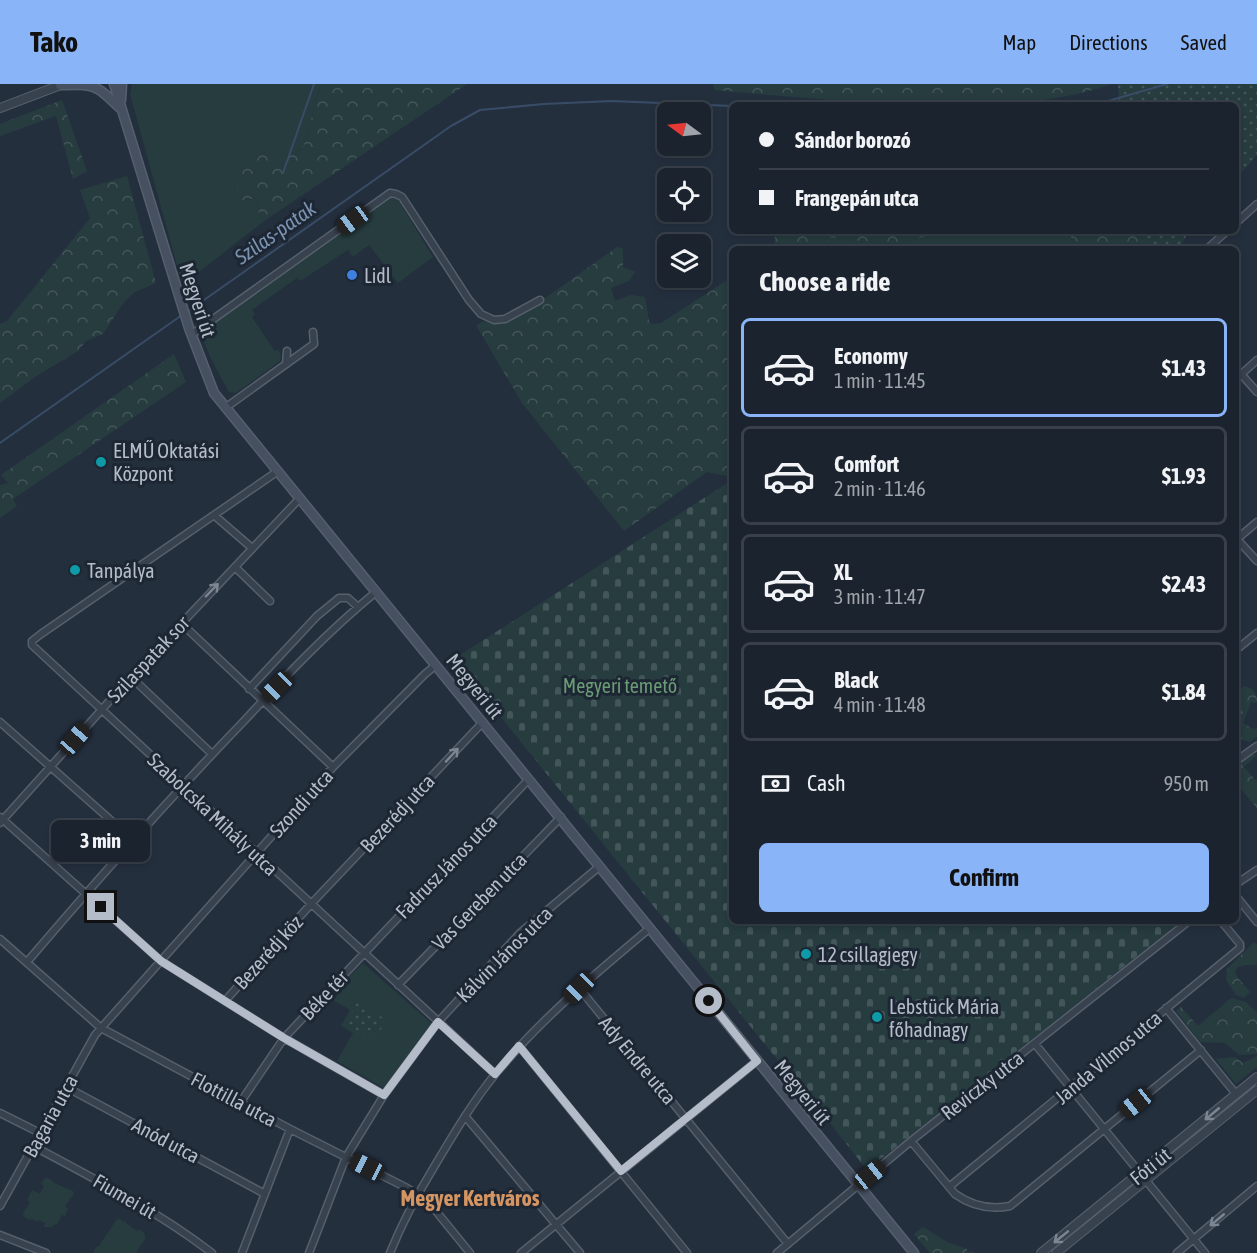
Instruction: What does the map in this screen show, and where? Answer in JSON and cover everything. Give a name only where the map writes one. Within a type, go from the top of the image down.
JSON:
[{"type":"main road","points":[[62,85],[91,84],[96,86],[122,109]]},
{"type":"main road","name":"Megyeri út","points":[[114,84],[190,332],[207,378],[225,408],[561,817],[914,1253]]},
{"type":"main road","points":[[122,84],[122,109]]},
{"type":"street","points":[[0,108],[62,85]]},
{"type":"street","points":[[190,332],[390,193],[402,197],[469,300],[481,314],[494,320],[505,319],[540,300]]},
{"type":"street","points":[[1239,220],[1257,204]]},
{"type":"street","points":[[1210,246],[1224,234]]},
{"type":"street","points":[[225,408],[314,344],[313,332]]},
{"type":"street","points":[[286,364],[287,351]]},
{"type":"street","points":[[1239,375],[1257,360]]},
{"type":"street","points":[[1239,377],[1257,392]]},
{"type":"street","points":[[252,548],[215,516],[278,471]]},
{"type":"street","name":"Szilaspatak sor","points":[[1,820],[181,623],[300,498]]},
{"type":"street","name":"Szabolcska Mihály utca","points":[[215,516],[32,641],[34,648],[398,985]]},
{"type":"street","points":[[1239,536],[1257,522]]},
{"type":"street","points":[[1239,540],[1257,561]]},
{"type":"street","points":[[235,567],[270,601]]},
{"type":"street","points":[[27,962],[132,839],[182,785],[262,701],[376,592]]},
{"type":"street","points":[[249,688],[317,616],[339,598],[348,598],[358,607]]},
{"type":"street","points":[[181,623],[333,767]]},
{"type":"street","points":[[1239,648],[1257,633]]},
{"type":"street","name":"Szondi utca","points":[[101,1028],[333,767],[436,665]]},
{"type":"street","points":[[131,677],[212,754]]},
{"type":"street","points":[[0,722],[132,839]]},
{"type":"street","name":"Bezerédj utca","points":[[311,904],[483,722]]},
{"type":"street","points":[[1239,759],[1257,746]]},
{"type":"street","name":"Fadrusz János utca","points":[[363,953],[529,779]]},
{"type":"street","name":"Vas Gereben utca","points":[[398,985],[561,817]]},
{"type":"street","points":[[1,820],[161,961],[284,1038],[384,1095]]},
{"type":"street","name":"Kálvin János utca","points":[[438,1022],[520,933],[600,866]]},
{"type":"street","points":[[1239,882],[1257,870]]},
{"type":"street","points":[[1239,900],[1257,922]]},
{"type":"street","name":"Bezerédj köz","points":[[225,1001],[311,904]]},
{"type":"street","name":"Reviczky utca","points":[[777,1253],[911,1141],[1185,924]]},
{"type":"street","name":"Janda Vilmos utca","points":[[949,1187],[1240,948],[1240,944],[1223,924]]},
{"type":"street","points":[[390,1253],[418,1194],[465,1116],[495,1074],[519,1046],[579,988],[650,928]]},
{"type":"street","name":"Flottilla utca","points":[[0,939],[101,1028],[240,1103],[418,1194],[428,1202],[470,1253]]},
{"type":"street","name":"Béke tér","points":[[284,1038],[363,953]]},
{"type":"street","points":[[398,985],[495,1074]]},
{"type":"street","name":"Ady Endre utca","points":[[579,988],[788,1244]]},
{"type":"street","points":[[1166,1008],[1236,1094]]},
{"type":"street","points":[[309,1253],[346,1157],[384,1095],[438,1022]]},
{"type":"street","name":"Bagaria utca","points":[[0,1206],[101,1028]]},
{"type":"street","points":[[240,1103],[284,1038]]},
{"type":"street","points":[[1035,1044],[1205,1253]]},
{"type":"street","points":[[519,1046],[687,1253]]},
{"type":"street","points":[[911,1141],[949,1187],[962,1199],[993,1208],[1010,1206],[1201,1050]]},
{"type":"street","points":[[521,1253],[757,1061]]},
{"type":"street","name":"Fóti út","points":[[1041,1253],[1257,1077]]},
{"type":"street","name":"Anód utca","points":[[66,1087],[265,1194]]},
{"type":"street","name":"Fóti út","points":[[1056,1253],[1257,1090]]},
{"type":"street","points":[[0,1113],[40,1133]]},
{"type":"street","points":[[465,1116],[580,1253]]},
{"type":"street","points":[[242,1253],[290,1129]]},
{"type":"street","name":"Fiumei út","points":[[33,1146],[116,1190],[175,1226],[212,1253]]},
{"type":"street","points":[[1177,1253],[1257,1186]]},
{"type":"street","points":[[0,1235],[46,1253]]},
{"type":"green space","points":[[132,84],[321,84],[303,148],[287,156],[237,192],[241,201],[256,198],[259,215],[267,219],[199,272],[181,280],[130,94]]},
{"type":"green space","points":[[321,84],[467,84],[267,219],[259,215],[256,198],[240,201],[237,187],[240,174],[256,152],[278,151],[287,156],[303,148]]},
{"type":"green space","points":[[713,84],[1112,84],[1073,95],[1018,102],[861,102],[714,90]]},
{"type":"green space","points":[[1118,84],[1257,84],[1257,155],[1239,176],[1239,102],[1119,102]]},
{"type":"green space","points":[[62,100],[87,171],[73,179],[56,116],[0,136],[0,124]]},
{"type":"green space","points":[[127,176],[156,283],[135,292],[124,302],[103,334],[86,341],[78,351],[35,377],[0,403],[0,324],[7,321],[90,218],[80,190]]},
{"type":"green space","points":[[390,197],[398,200],[433,257],[398,283],[369,245],[353,257],[348,250],[300,281],[297,278],[252,310],[255,314],[252,317],[275,351],[278,350],[281,355],[280,361],[236,393],[229,392],[211,359],[200,332]]},
{"type":"green space","points":[[775,234],[934,234],[895,245],[827,237],[828,246],[774,246]]},
{"type":"green space","points":[[934,234],[1070,234],[1074,246],[828,246],[827,237],[895,245]]},
{"type":"green space","points":[[1070,234],[1140,234],[1148,246],[1074,246]]},
{"type":"green space","points":[[1140,234],[1187,234],[1181,246],[1148,246]]},
{"type":"green space","points":[[617,247],[623,249],[623,267],[635,272],[629,281],[611,288],[615,301],[631,295],[645,297],[649,321],[652,324],[661,323],[729,279],[729,476],[707,472],[624,531],[522,403],[476,325],[484,321],[504,322],[523,314]]},
{"type":"green space","points":[[174,354],[186,382],[13,499],[17,506],[0,518],[0,485],[8,483],[1,475]]},
{"type":"green space","name":"Megyeri temető","points":[[729,482],[729,924],[1177,924],[867,1170],[454,659]]},
{"type":"green space","points":[[1244,686],[1250,688],[1256,694],[1257,699],[1257,703],[1251,702],[1243,723],[1257,729],[1257,737],[1249,742],[1241,739],[1242,732],[1239,730],[1239,690]]},
{"type":"green space","points":[[1250,754],[1257,755],[1244,767],[1257,782],[1257,808],[1239,787],[1239,762]]},
{"type":"green space","points":[[1254,942],[1257,945],[1257,965],[1238,967],[1235,972],[1250,992],[1244,998],[1236,995],[1226,980],[1227,969]]},
{"type":"green space","points":[[363,963],[431,1023],[384,1088],[337,1061],[353,1033],[341,1026],[350,1010],[334,1001],[338,994],[335,991]]},
{"type":"green space","points":[[1231,998],[1246,1002],[1257,1012],[1257,1054],[1239,1055],[1225,1043],[1200,1042],[1176,1011],[1181,1007],[1198,1026]]},
{"type":"green space","points":[[357,1003],[387,1020],[377,1035],[368,1030],[365,1035],[345,1023]]},
{"type":"green space","points":[[1257,1056],[1257,1067],[1236,1084],[1216,1059],[1235,1057],[1243,1063]]},
{"type":"green space","points":[[48,1178],[73,1191],[74,1194],[65,1206],[68,1209],[65,1216],[62,1215],[58,1223],[51,1227],[44,1227],[45,1223],[30,1220],[24,1217],[23,1213],[30,1202],[27,1200],[32,1190],[40,1194],[44,1186],[41,1184],[44,1179]]},
{"type":"green space","points":[[117,1219],[126,1221],[137,1231],[139,1229],[145,1234],[145,1240],[137,1253],[93,1253],[96,1247]]},
{"type":"green space","points":[[923,1227],[947,1242],[967,1249],[967,1252],[977,1253],[930,1253],[914,1234]]},
{"type":"waterway","points":[[283,173],[314,84]]},
{"type":"waterway","name":"Szilas-patak","points":[[1104,102],[1167,84]]},
{"type":"waterway","name":"Szilas-patak","points":[[187,312],[451,126],[480,110],[612,101],[729,106]]},
{"type":"waterway","name":"Szilas-patak","points":[[0,443],[182,315]]},
{"type":"place","name":"Lidl","points":[[352,275]]},
{"type":"place","name":"ELMŰ Oktatási Központ","points":[[101,462]]},
{"type":"place","name":"Tanpálya","points":[[75,570]]},
{"type":"place","name":"12 csillagjegy","points":[[806,954]]},
{"type":"place","name":"Lebstück Mária főhadnagy","points":[[877,1017]]},
{"type":"district","name":"Megyer Kertváros","points":[[470,1198]]},
{"type":"route","points":[[101,907],[161,961],[284,1038],[384,1095],[438,1022],[495,1074],[519,1046],[621,1171],[757,1061],[709,1001]]}]
